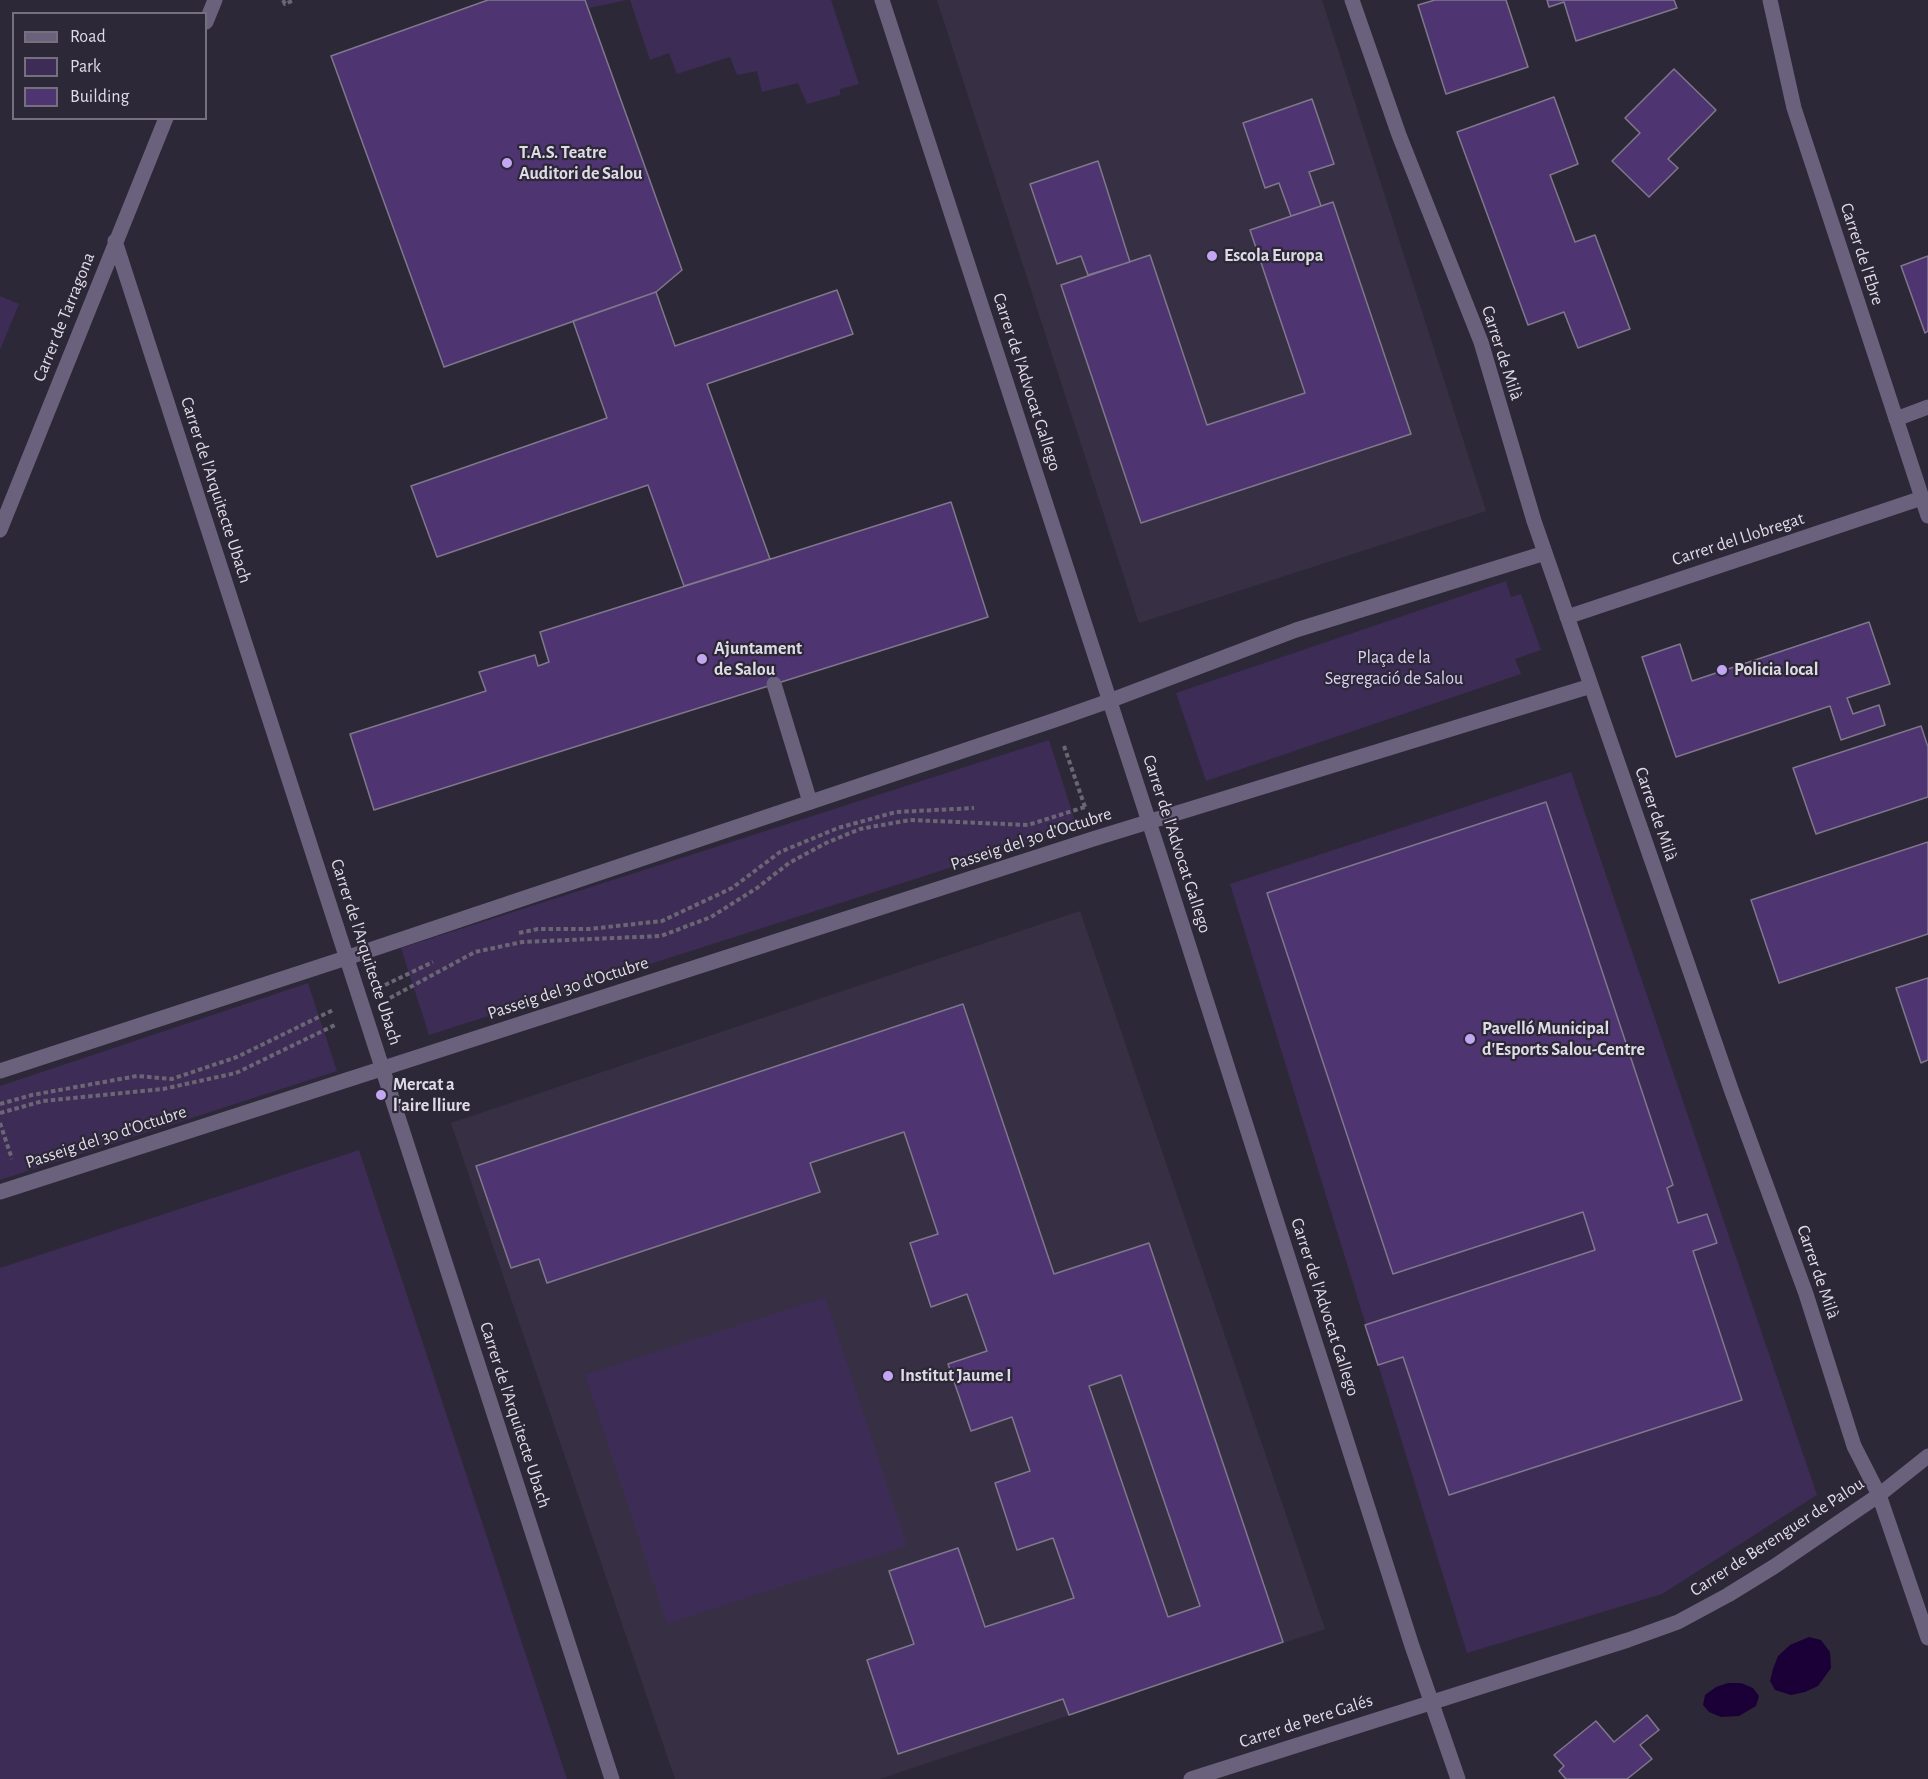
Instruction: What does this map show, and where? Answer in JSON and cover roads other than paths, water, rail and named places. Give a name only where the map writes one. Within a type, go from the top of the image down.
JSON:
[{"type":"street","points":[[207,20],[215,0]]},
{"type":"street","name":"Carrer de l'Advocat Gallego","points":[[882,0],[1149,821],[1412,1646],[1458,1779]]},
{"type":"street","name":"Carrer de Milà","points":[[1352,0],[1399,135],[1481,342],[1567,617],[1732,1092],[1806,1294],[1854,1446],[1880,1495],[1928,1638]]},
{"type":"street","name":"Carrer de l'Ebre","points":[[1770,0],[1794,108],[1928,516]]},
{"type":"street","name":"Carrer de Tarragona","points":[[0,530],[164,120]]},
{"type":"street","name":"Carrer de l'Arquitecte Ubach","points":[[115,241],[612,1779]]},
{"type":"street","points":[[1896,418],[1928,407]]},
{"type":"street","name":"Carrer del Llobregat","points":[[1567,617],[1922,498]]},
{"type":"street","points":[[0,1071],[346,958],[1109,701],[1296,630],[1545,552]]},
{"type":"street","points":[[774,684],[810,802]]},
{"type":"street","points":[[1149,821],[1591,686]]},
{"type":"street","name":"Passeig del 30 d'Octubre","points":[[0,1192],[1149,821]]},
{"type":"street","name":"Carrer de Berenguer de Palou","points":[[1432,1701],[1628,1640],[1678,1622],[1775,1566],[1880,1495],[1928,1456]]},
{"type":"street","name":"Carrer de Pere Galés","points":[[1191,1779],[1432,1701]]},
{"type":"place","name":"T.A.S. Teatre Auditori de Salou","points":[[507,163]]},
{"type":"place","name":"Escola Europa","points":[[1212,256]]},
{"type":"place","name":"Ajuntament de Salou","points":[[702,659]]},
{"type":"place","name":"Policia local","points":[[1722,670]]},
{"type":"place","name":"Pavelló Municipal d'Esports Salou-Centre","points":[[1470,1039]]},
{"type":"place","name":"Mercat a l'aire lliure","points":[[381,1095]]},
{"type":"place","name":"Institut Jaume I","points":[[888,1376]]},
{"type":"park label","name":"Plaça de la Segregació de Salou","points":[[1394,668]]}]
